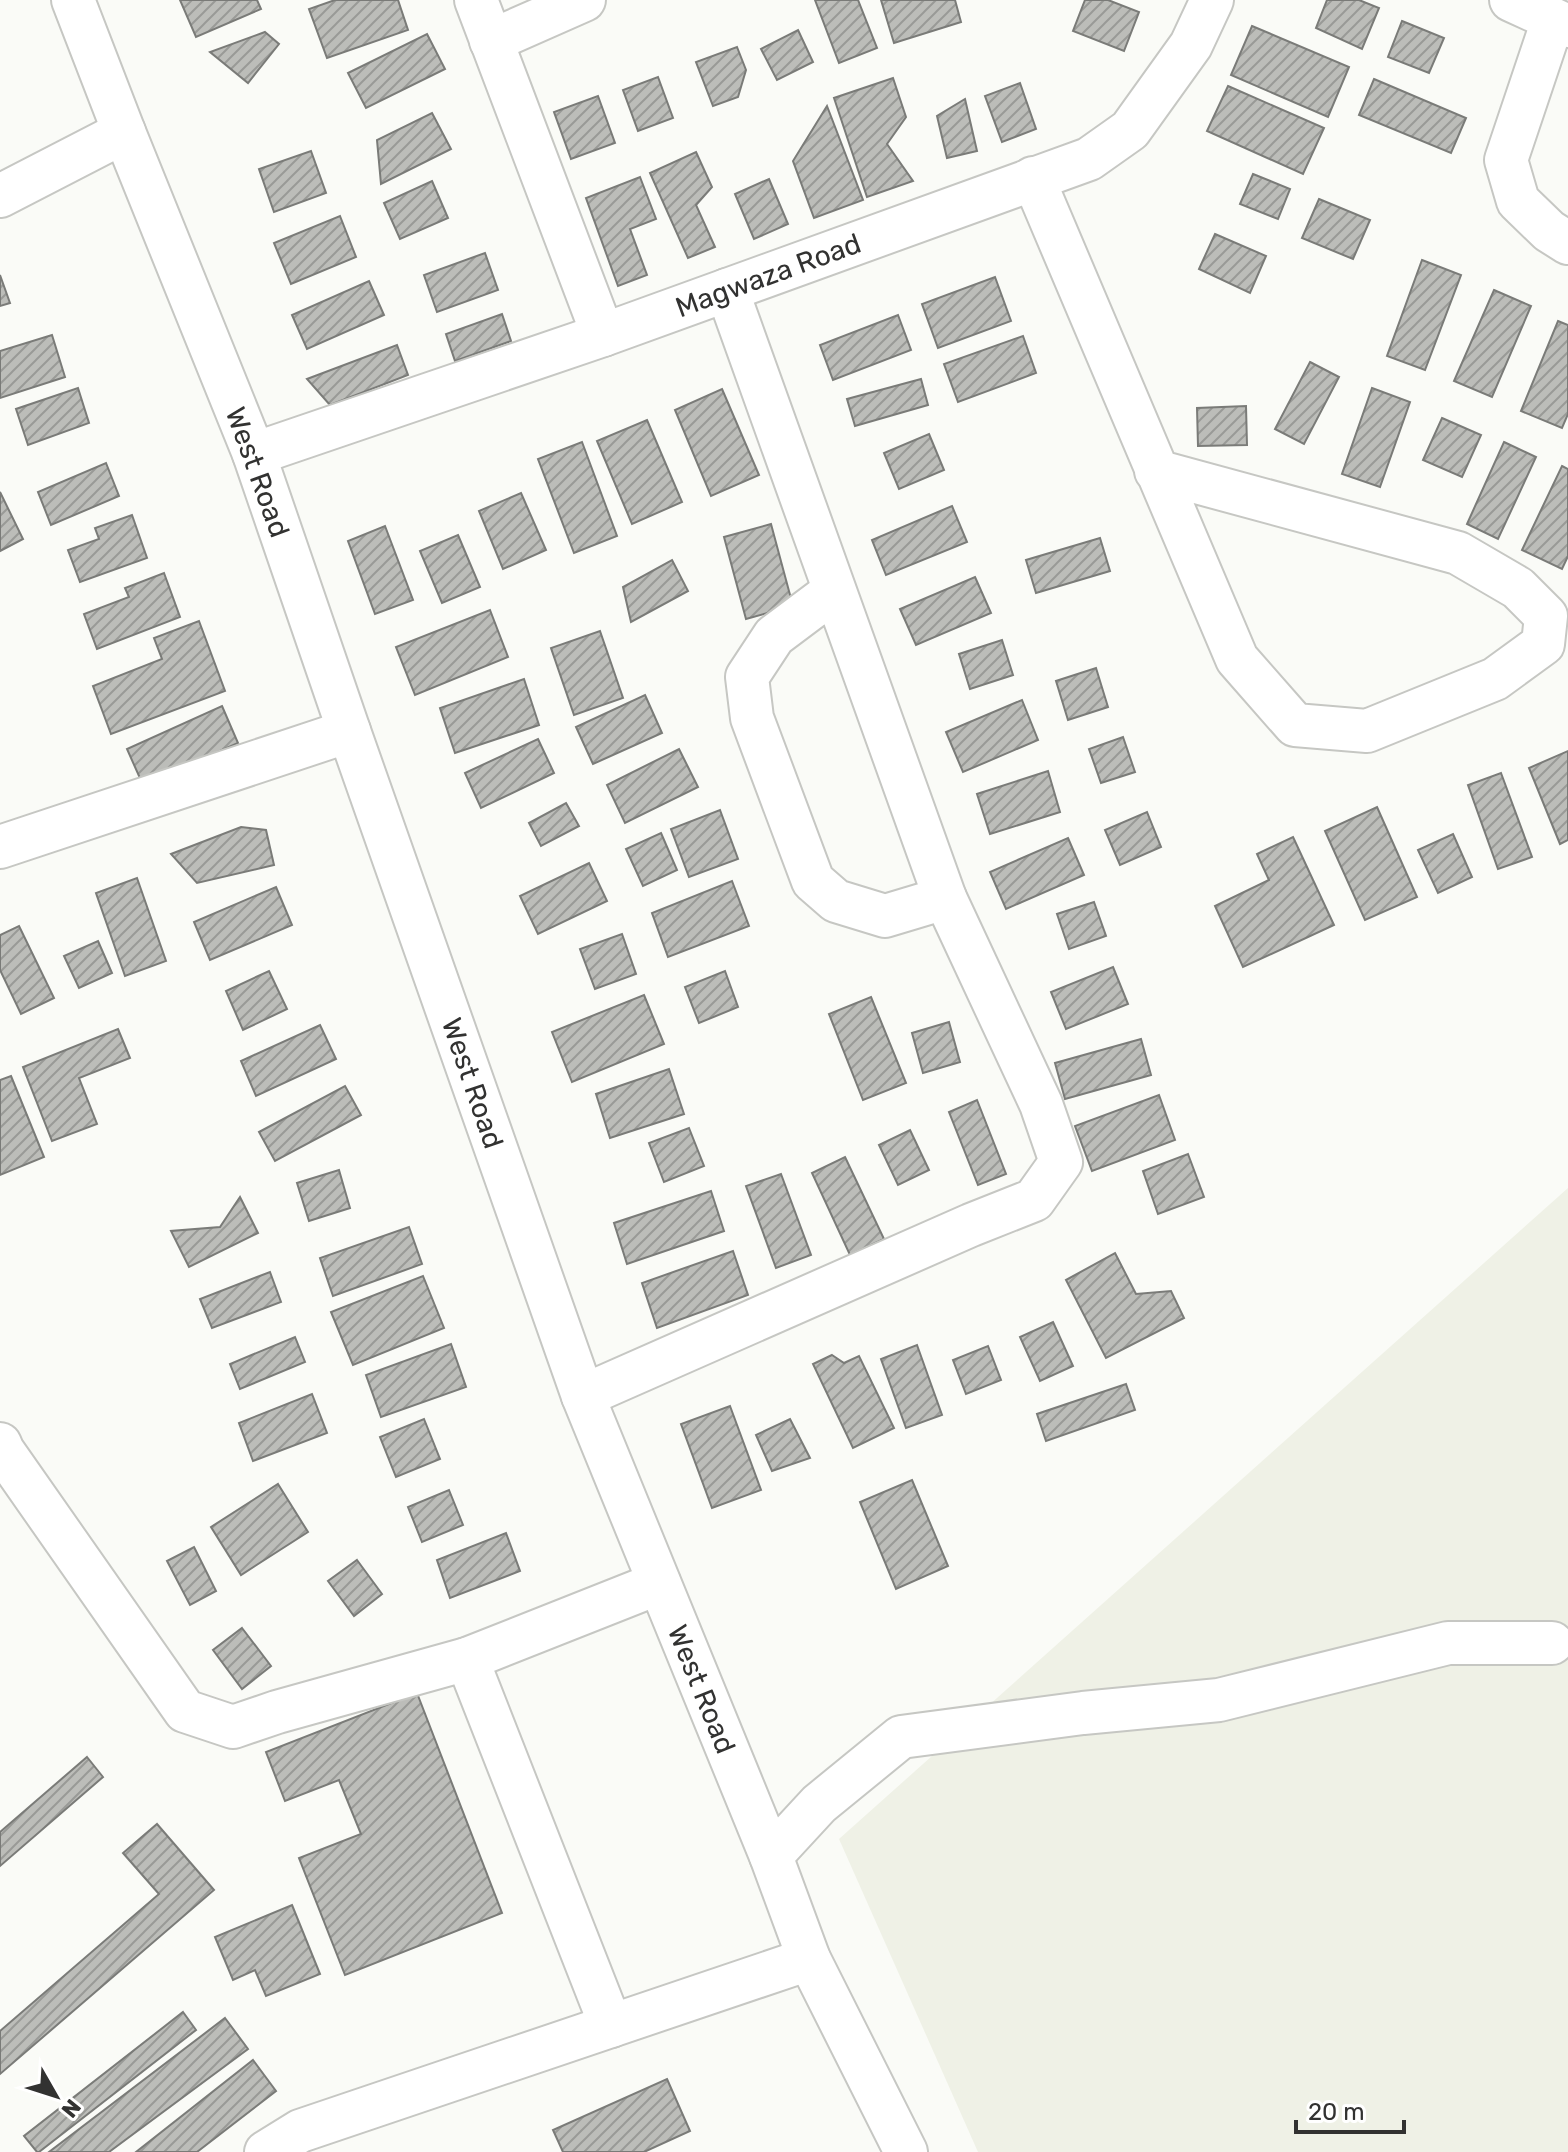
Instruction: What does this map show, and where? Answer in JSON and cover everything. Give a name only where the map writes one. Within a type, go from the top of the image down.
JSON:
[{"type":"street","name":"West Road","points":[[73,0],[254,454],[583,1396],[771,1856],[809,1959],[906,2152]]},
{"type":"street","points":[[476,0],[603,335]]},
{"type":"street","points":[[491,41],[584,0]]},
{"type":"street","name":"Magwaza Road","points":[[254,454],[603,335],[1089,159],[1130,130],[1191,45],[1212,0]]},
{"type":"street","points":[[1511,0],[1560,23],[1506,160],[1518,201],[1549,231],[1568,243]]},
{"type":"street","points":[[0,196],[124,132]]},
{"type":"street","points":[[1033,178],[1156,471],[1237,659],[1295,725],[1367,731],[1495,679],[1543,644],[1546,616],[1518,588],[1458,553],[1156,471]]},
{"type":"street","points":[[583,1396],[1034,1200],[1061,1162],[1041,1104],[945,898],[727,290]]},
{"type":"street","points":[[834,591],[774,636],[747,677],[752,718],[813,881],[836,901],[885,916],[945,898]]},
{"type":"street","points":[[0,847],[349,731]]},
{"type":"street","points":[[0,1444],[185,1711],[233,1727],[467,1659],[659,1583]]},
{"type":"street","points":[[771,1856],[819,1804],[901,1737],[1083,1713],[1219,1700],[1448,1643],[1552,1643]]},
{"type":"street","points":[[467,1659],[611,2026]]},
{"type":"street","points":[[266,2152],[300,2131],[809,1959]]},
{"type":"shaded area","points":[[1568,1188],[1568,2152],[978,2152],[839,1839]]},
{"type":"building","points":[[180,0],[257,0],[261,9],[196,37]]},
{"type":"building","points":[[335,0],[398,0],[408,30],[327,58],[309,9]]},
{"type":"building","points":[[815,0],[858,0],[877,48],[839,63]]},
{"type":"building","points":[[881,0],[955,0],[961,22],[894,43]]},
{"type":"building","points":[[1085,0],[1108,0],[1139,12],[1124,51],[1073,31]]},
{"type":"building","points":[[1327,0],[1359,0],[1379,8],[1362,49],[1316,28]]},
{"type":"building","points":[[1402,21],[1444,38],[1429,73],[1388,57]]},
{"type":"building","points":[[1252,26],[1349,67],[1328,117],[1231,75]]},
{"type":"building","points":[[798,30],[813,62],[777,80],[761,49]]},
{"type":"building","points":[[265,32],[279,44],[248,83],[210,52]]},
{"type":"building","points":[[427,34],[445,69],[366,108],[348,73]]},
{"type":"building","points":[[737,47],[746,70],[738,97],[713,106],[696,62]]},
{"type":"building","points":[[658,77],[673,118],[638,131],[623,90]]},
{"type":"building","points":[[893,78],[906,117],[887,144],[913,181],[867,197],[834,98]]},
{"type":"building","points":[[1374,79],[1466,118],[1451,153],[1359,115]]},
{"type":"building","points":[[1020,83],[1036,129],[1002,142],[985,96]]},
{"type":"building","points":[[1228,86],[1324,128],[1303,174],[1207,131]]},
{"type":"building","points":[[598,96],[615,143],[571,159],[554,112]]},
{"type":"building","points":[[965,99],[977,151],[947,158],[937,116]]},
{"type":"building","points":[[827,106],[863,200],[814,218],[793,161]]},
{"type":"building","points":[[432,113],[451,149],[381,184],[377,140]]},
{"type":"building","points":[[311,151],[326,193],[274,212],[259,169]]},
{"type":"building","points":[[696,152],[712,187],[696,205],[715,247],[688,258],[650,173]]},
{"type":"building","points":[[1253,174],[1290,189],[1278,219],[1240,204]]},
{"type":"building","points":[[640,177],[656,219],[630,229],[647,275],[618,286],[586,198]]},
{"type":"building","points":[[769,179],[788,224],[754,239],[735,194]]},
{"type":"building","points":[[432,181],[448,218],[400,239],[384,203]]},
{"type":"building","points":[[1319,199],[1370,220],[1353,259],[1302,238]]},
{"type":"building","points":[[340,216],[356,257],[291,284],[274,243]]},
{"type":"building","points":[[1215,234],[1266,256],[1250,293],[1199,269]]},
{"type":"building","points":[[485,253],[498,290],[437,312],[424,275]]},
{"type":"building","points":[[1422,260],[1461,275],[1425,370],[1387,356]]},
{"type":"building","points":[[0,275],[10,303],[0,306]]},
{"type":"building","points":[[995,277],[1011,321],[938,348],[922,304]]},
{"type":"building","points":[[369,281],[384,315],[307,349],[292,315]]},
{"type":"building","points":[[1494,290],[1531,306],[1492,397],[1454,381]]},
{"type":"building","points":[[502,314],[511,341],[455,361],[446,334]]},
{"type":"building","points":[[898,315],[911,350],[833,380],[820,345]]},
{"type":"building","points":[[1558,321],[1568,325],[1568,414],[1562,428],[1521,411]]},
{"type":"building","points":[[52,335],[65,377],[0,398],[0,351]]},
{"type":"building","points":[[1023,336],[1036,373],[958,402],[944,364]]},
{"type":"building","points":[[397,345],[408,375],[330,405],[307,379]]},
{"type":"building","points":[[1310,362],[1339,377],[1304,444],[1275,429]]},
{"type":"building","points":[[921,379],[928,405],[855,426],[847,399]]},
{"type":"building","points":[[78,388],[89,423],[28,445],[16,409]]},
{"type":"building","points":[[1372,388],[1410,402],[1380,487],[1342,474]]},
{"type":"building","points":[[722,389],[759,475],[711,496],[675,410]]},
{"type":"building","points":[[1246,406],[1247,445],[1198,446],[1197,408]]},
{"type":"building","points":[[1442,418],[1481,435],[1462,477],[1423,460]]},
{"type":"building","points":[[647,420],[682,502],[632,524],[597,441]]},
{"type":"building","points":[[929,434],[944,470],[899,489],[884,453]]},
{"type":"building","points":[[582,442],[617,536],[574,553],[538,459]]},
{"type":"building","points":[[1504,442],[1536,457],[1498,539],[1467,524]]},
{"type":"building","points":[[106,463],[119,496],[51,525],[38,492]]},
{"type":"building","points":[[1562,466],[1568,469],[1568,556],[1562,569],[1522,550]]},
{"type":"building","points":[[0,492],[23,539],[0,551]]},
{"type":"building","points":[[521,493],[546,550],[503,569],[479,511]]},
{"type":"building","points":[[952,506],[967,542],[886,575],[872,540]]},
{"type":"building","points":[[132,515],[147,558],[80,582],[68,550],[99,539],[95,528]]},
{"type":"building","points":[[771,524],[793,606],[746,619],[724,537]]},
{"type":"building","points":[[385,526],[413,600],[375,614],[348,541]]},
{"type":"building","points":[[458,535],[480,587],[442,603],[420,551]]},
{"type":"building","points":[[1100,538],[1110,571],[1036,593],[1026,560]]},
{"type":"building","points":[[672,560],[688,591],[631,622],[623,587]]},
{"type":"building","points":[[164,573],[180,617],[97,649],[84,614],[129,597],[125,588]]},
{"type":"building","points":[[975,577],[991,613],[916,645],[900,609]]},
{"type":"building","points":[[490,610],[508,657],[415,695],[396,647]]},
{"type":"building","points":[[199,621],[225,691],[111,734],[93,686],[162,659],[154,638]]},
{"type":"building","points":[[600,631],[623,698],[574,715],[551,648]]},
{"type":"building","points":[[1002,640],[1013,675],[970,689],[959,654]]},
{"type":"building","points":[[1096,668],[1108,707],[1068,720],[1056,681]]},
{"type":"building","points":[[524,679],[539,725],[455,753],[440,708]]},
{"type":"building","points":[[645,695],[662,733],[593,764],[576,727]]},
{"type":"building","points":[[1022,700],[1038,740],[963,772],[946,732]]},
{"type":"building","points":[[222,706],[238,743],[143,785],[127,749]]},
{"type":"building","points":[[1123,737],[1135,772],[1101,783],[1089,749]]},
{"type":"building","points":[[538,739],[554,773],[481,808],[465,773]]},
{"type":"building","points":[[679,749],[698,787],[625,823],[607,785]]},
{"type":"building","points":[[1568,751],[1568,840],[1560,844],[1529,768]]},
{"type":"building","points":[[1048,771],[1060,812],[990,834],[977,794]]},
{"type":"building","points":[[1501,773],[1532,857],[1498,869],[1468,785]]},
{"type":"building","points":[[566,803],[579,826],[541,846],[529,823]]},
{"type":"building","points":[[1377,807],[1417,897],[1365,920],[1325,831]]},
{"type":"building","points":[[720,810],[738,859],[689,877],[671,829]]},
{"type":"building","points":[[1147,812],[1161,847],[1120,865],[1105,830]]},
{"type":"building","points":[[241,827],[266,830],[274,865],[197,883],[171,854]]},
{"type":"building","points":[[661,833],[677,870],[643,886],[626,849]]},
{"type":"building","points":[[1453,834],[1472,877],[1438,893],[1418,850]]},
{"type":"building","points":[[1293,837],[1334,925],[1243,967],[1215,906],[1269,880],[1257,854]]},
{"type":"building","points":[[1068,838],[1084,875],[1006,909],[990,872]]},
{"type":"building","points":[[589,863],[607,901],[538,934],[520,896]]},
{"type":"building","points":[[137,878],[166,961],[125,976],[96,893]]},
{"type":"building","points":[[732,881],[749,926],[668,957],[652,913]]},
{"type":"building","points":[[276,887],[292,925],[210,960],[194,922]]},
{"type":"building","points":[[1094,902],[1106,936],[1069,949],[1057,914]]},
{"type":"building","points":[[19,926],[54,998],[21,1014],[0,970],[0,935]]},
{"type":"building","points":[[622,934],[636,974],[595,989],[580,949]]},
{"type":"building","points":[[98,941],[112,973],[79,988],[64,956]]},
{"type":"building","points":[[1113,967],[1128,1004],[1066,1029],[1051,992]]},
{"type":"building","points":[[269,971],[287,1009],[243,1030],[226,991]]},
{"type":"building","points":[[725,971],[738,1007],[699,1023],[685,987]]},
{"type":"building","points":[[644,995],[664,1044],[572,1082],[552,1032]]},
{"type":"building","points":[[871,997],[906,1083],[863,1100],[829,1014]]},
{"type":"building","points":[[949,1022],[960,1062],[923,1073],[912,1033]]},
{"type":"building","points":[[320,1025],[336,1059],[256,1096],[241,1061]]},
{"type":"building","points":[[118,1029],[130,1058],[79,1078],[97,1124],[52,1141],[23,1067]]},
{"type":"building","points":[[1141,1039],[1151,1075],[1065,1099],[1055,1063]]},
{"type":"building","points":[[669,1069],[684,1114],[610,1138],[596,1094]]},
{"type":"building","points":[[11,1076],[44,1157],[0,1175],[0,1080]]},
{"type":"building","points":[[345,1086],[361,1115],[275,1161],[259,1132]]},
{"type":"building","points":[[1159,1095],[1175,1140],[1092,1171],[1075,1126]]},
{"type":"building","points":[[977,1100],[1006,1174],[978,1185],[949,1112]]},
{"type":"building","points":[[689,1128],[704,1166],[664,1182],[649,1143]]},
{"type":"building","points":[[910,1130],[929,1170],[898,1185],[879,1145]]},
{"type":"building","points":[[1188,1154],[1204,1197],[1158,1214],[1143,1171]]},
{"type":"building","points":[[845,1157],[884,1239],[850,1255],[812,1173]]},
{"type":"building","points":[[339,1170],[350,1208],[309,1221],[297,1183]]},
{"type":"building","points":[[781,1174],[811,1255],[776,1268],[746,1186]]},
{"type":"building","points":[[711,1191],[724,1231],[627,1264],[614,1223]]},
{"type":"building","points":[[240,1197],[258,1233],[189,1267],[171,1231],[220,1227]]},
{"type":"building","points":[[409,1227],[422,1264],[333,1296],[320,1258]]},
{"type":"building","points":[[733,1251],[748,1295],[657,1328],[642,1283]]},
{"type":"building","points":[[1115,1253],[1136,1294],[1171,1291],[1184,1318],[1106,1358],[1066,1280]]},
{"type":"building","points":[[270,1272],[281,1302],[212,1328],[200,1299]]},
{"type":"building","points":[[423,1276],[444,1328],[353,1365],[331,1312]]},
{"type":"building","points":[[1053,1322],[1073,1366],[1040,1381],[1020,1337]]},
{"type":"building","points":[[295,1337],[305,1362],[240,1389],[230,1364]]},
{"type":"building","points":[[451,1344],[466,1387],[381,1417],[366,1375]]},
{"type":"building","points":[[917,1345],[942,1415],[906,1428],[881,1359]]},
{"type":"building","points":[[988,1346],[1001,1380],[966,1394],[953,1360]]},
{"type":"building","points":[[832,1355],[844,1363],[859,1356],[894,1428],[853,1448],[813,1364]]},
{"type":"building","points":[[1126,1384],[1135,1410],[1046,1441],[1037,1414]]},
{"type":"building","points":[[312,1394],[327,1433],[253,1461],[239,1423]]},
{"type":"building","points":[[730,1406],[761,1490],[712,1508],[681,1424]]},
{"type":"building","points":[[424,1419],[440,1459],[396,1477],[380,1437]]},
{"type":"building","points":[[790,1419],[810,1458],[772,1471],[756,1435]]},
{"type":"building","points":[[912,1480],[948,1566],[896,1589],[860,1502]]},
{"type":"building","points":[[278,1484],[308,1532],[241,1575],[211,1527]]},
{"type":"building","points":[[449,1490],[463,1525],[422,1542],[408,1507]]},
{"type":"building","points":[[506,1533],[520,1571],[450,1598],[437,1560]]},
{"type":"building","points":[[194,1547],[216,1591],[190,1605],[167,1561]]},
{"type":"building","points":[[357,1560],[382,1594],[354,1616],[328,1581]]},
{"type":"building","points":[[242,1628],[271,1666],[242,1689],[213,1650]]},
{"type":"building","points":[[417,1693],[502,1913],[345,1975],[299,1858],[361,1834],[339,1780],[285,1801],[266,1752]]},
{"type":"building","points":[[87,1757],[103,1777],[0,1866],[0,1832]]},
{"type":"building","points":[[157,1824],[214,1890],[0,2074],[0,2031],[159,1894],[123,1853]]},
{"type":"building","points":[[292,1905],[320,1974],[266,1996],[255,1970],[233,1980],[215,1937]]},
{"type":"building","points":[[183,2012],[196,2030],[37,2152],[24,2136]]},
{"type":"building","points":[[225,2018],[248,2049],[109,2152],[49,2152]]},
{"type":"building","points":[[253,2060],[276,2091],[197,2152],[136,2152]]},
{"type":"building","points":[[667,2079],[690,2131],[644,2152],[563,2152],[553,2130]]}]
